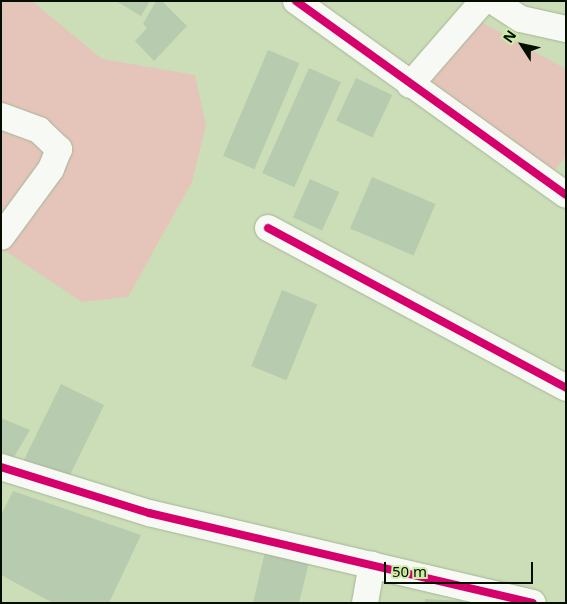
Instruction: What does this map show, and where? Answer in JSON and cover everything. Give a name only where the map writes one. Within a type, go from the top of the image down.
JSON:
[{"type":"street","points":[[296,1],[410,85],[566,194]]},
{"type":"street","points":[[410,85],[483,1]]},
{"type":"street","points":[[493,1],[529,10],[566,29]]},
{"type":"street","points":[[1,116],[39,130],[59,149],[51,169],[1,238]]},
{"type":"street","points":[[268,228],[566,388]]},
{"type":"street","points":[[4,473],[149,513],[533,603]]},
{"type":"street","points":[[365,603],[372,565]]},
{"type":"shaded area","points":[[1,1],[32,1],[102,59],[195,75],[206,125],[192,182],[128,297],[82,302],[1,248]]},
{"type":"shaded area","points":[[478,20],[566,69],[566,156],[554,171],[429,84]]},
{"type":"building","points":[[116,1],[150,1],[141,16]]},
{"type":"building","points":[[156,1],[162,1],[187,26],[154,61],[135,41],[147,28],[143,24]]},
{"type":"building","points":[[268,50],[299,63],[254,169],[223,156]]},
{"type":"building","points":[[309,68],[341,82],[294,187],[262,173]]},
{"type":"building","points":[[356,78],[392,95],[372,138],[336,121]]},
{"type":"building","points":[[372,177],[436,204],[414,256],[350,229]]},
{"type":"building","points":[[310,179],[339,192],[322,230],[293,217]]},
{"type":"building","points":[[282,290],[317,304],[287,380],[251,366]]},
{"type":"building","points":[[61,384],[104,405],[64,487],[21,466]]},
{"type":"building","points":[[1,418],[30,430],[14,457],[1,452]]},
{"type":"building","points":[[13,491],[141,535],[109,603],[53,603],[1,575],[1,515]]},
{"type":"building","points":[[265,552],[309,562],[299,603],[253,603]]},
{"type":"building","points":[[425,599],[462,601],[462,603],[425,603]]},
{"type":"cycle path","points":[[296,1],[566,195]]},
{"type":"cycle path","points":[[268,228],[566,388]]},
{"type":"cycle path","points":[[1,467],[149,513],[533,603]]}]
